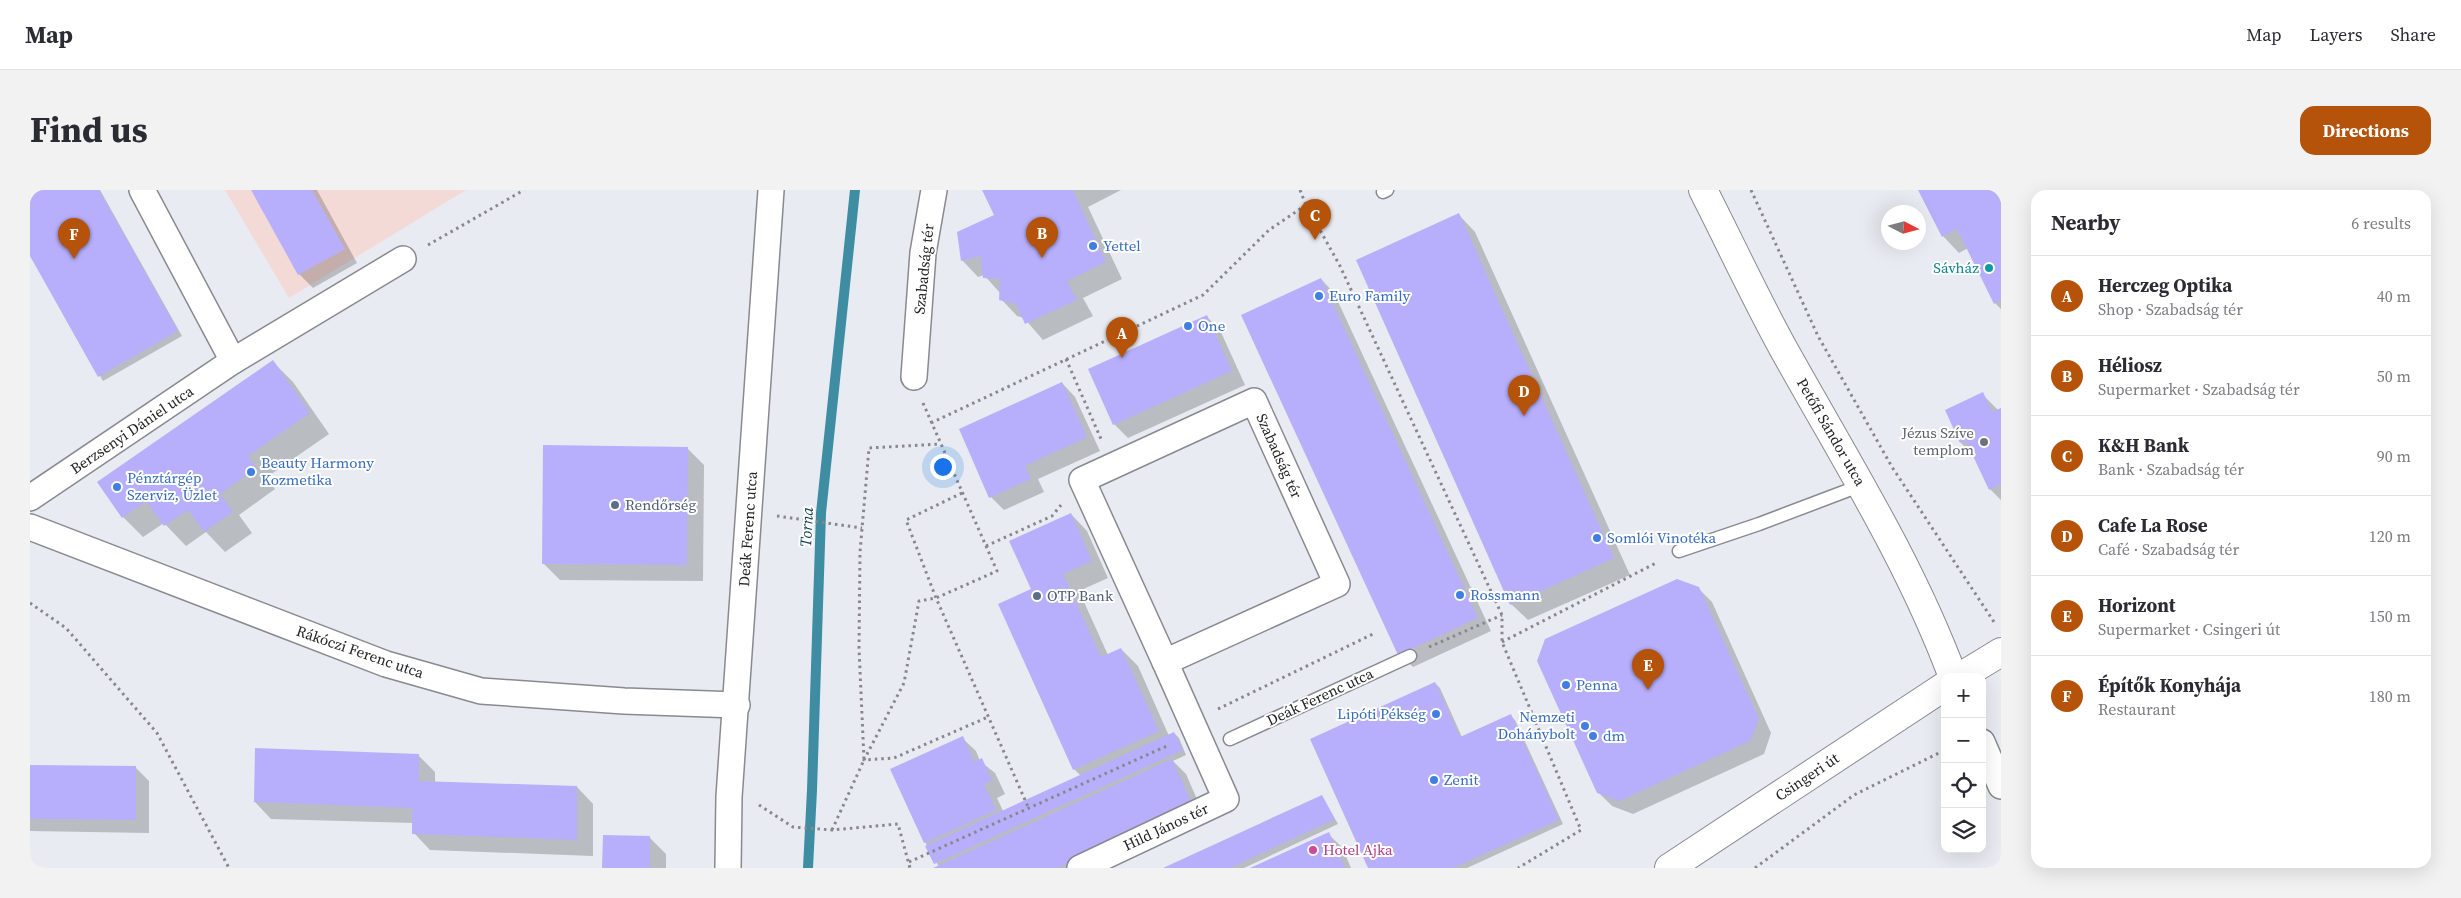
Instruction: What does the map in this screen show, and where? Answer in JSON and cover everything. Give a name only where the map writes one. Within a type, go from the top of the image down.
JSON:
[{"type":"main road","name":"Petőfi Sándor utca","points":[[1703,190],[1782,346],[1862,485],[1934,625],[1952,673]]},
{"type":"main road","points":[[1967,673],[2001,652]]},
{"type":"main road","name":"Csingeri út","points":[[1669,868],[1941,689]]},
{"type":"street","points":[[142,190],[233,361]]},
{"type":"street","name":"Deák Ferenc utca","points":[[728,868],[729,797],[737,706],[771,190]]},
{"type":"street","name":"Szabadság tér","points":[[914,378],[923,253],[934,190]]},
{"type":"street","name":"Berzsenyi Dániel utca","points":[[30,498],[233,361],[403,259]]},
{"type":"street","name":"Szabadság tér","points":[[1082,480],[1254,401],[1337,584],[1165,662]]},
{"type":"street","points":[[1082,480],[1194,728]]},
{"type":"street","name":"Rákóczi Ferenc utca","points":[[30,527],[386,664],[481,691],[624,701],[737,706]]},
{"type":"street","name":"Hild János tér","points":[[1080,868],[1226,799],[1194,728]]},
{"type":"street","points":[[1986,751],[2001,786]]},
{"type":"lane","points":[[1679,551],[1759,524],[1862,485]]},
{"type":"lane","name":"Deák Ferenc utca","points":[[1230,739],[1410,656]]},
{"type":"path","points":[[403,259],[524,190]]},
{"type":"path","points":[[1300,190],[1306,205],[1344,275],[1502,615],[1502,642],[1582,830],[1518,868]]},
{"type":"path","points":[[1751,190],[1818,336],[1850,393],[1892,467],[1996,625]]},
{"type":"path","points":[[832,830],[864,760],[904,684],[920,601],[936,598],[997,571],[931,423],[1203,295],[1269,230],[1306,205]]},
{"type":"path","points":[[1066,359],[1113,466]]},
{"type":"path","points":[[864,760],[859,648],[860,552],[869,448],[940,444]]},
{"type":"path","points":[[986,546],[1052,516],[1082,480]]},
{"type":"path","points":[[962,493],[906,520],[936,598],[1029,809]]},
{"type":"path","points":[[798,519],[862,528]]},
{"type":"path","points":[[1502,642],[1679,551]]},
{"type":"path","points":[[30,603],[66,628],[157,733],[229,868]]},
{"type":"path","points":[[1410,656],[1502,615]]},
{"type":"path","points":[[909,862],[1173,744],[1216,710],[1373,634]]},
{"type":"path","points":[[864,760],[894,758],[988,717]]},
{"type":"path","points":[[1754,868],[1854,796],[1941,752]]},
{"type":"path","points":[[729,797],[752,802],[793,826],[832,830],[898,824],[910,868]]},
{"type":"shaded area","points":[[225,190],[466,190],[289,298]]},
{"type":"building","points":[[30,190],[99,190],[178,331],[98,377],[30,256]]},
{"type":"building","points":[[251,190],[312,190],[345,249],[298,275]]},
{"type":"building","points":[[982,190],[1073,190],[1106,262],[1067,281],[1077,300],[1025,324],[1016,304],[999,300],[1000,279],[983,278],[980,256],[961,261],[957,232],[994,215]]},
{"type":"building","name":"Sávház","points":[[1918,190],[1994,190],[2001,203],[2001,300],[1994,304],[1957,229],[1942,237]]},
{"type":"building","points":[[1459,213],[1614,558],[1510,605],[1356,260]]},
{"type":"building","points":[[1321,278],[1478,618],[1398,655],[1241,315]]},
{"type":"building","points":[[1207,315],[1232,371],[1113,425],[1088,369]]},
{"type":"building","points":[[273,360],[310,413],[248,456],[256,468],[220,494],[233,512],[204,532],[188,510],[164,526],[146,501],[122,518],[97,482]]},
{"type":"building","points":[[1062,382],[1087,437],[1025,466],[1031,479],[989,498],[959,429]]},
{"type":"building","name":"Jézus Szíve templom","points":[[1983,392],[1992,412],[2001,408],[2001,484],[1989,490],[1966,441],[1960,443],[1945,410]]},
{"type":"building","name":"Rendőrség","points":[[543,445],[688,447],[687,565],[542,564]]},
{"type":"building","points":[[1071,513],[1092,561],[1063,574],[1101,657],[1121,648],[1159,731],[1073,770],[998,604],[1031,589],[1009,541]]},
{"type":"building","points":[[1677,579],[1699,587],[1759,719],[1750,741],[1619,801],[1597,793],[1537,661],[1545,639]]},
{"type":"building","name":"Zenit","points":[[1435,682],[1460,737],[1511,714],[1559,820],[1453,868],[1368,868],[1310,739]]},
{"type":"building","points":[[1174,732],[1183,750],[934,864],[925,846]]},
{"type":"building","points":[[963,736],[974,762],[982,758],[992,781],[984,784],[996,810],[924,843],[890,769]]},
{"type":"building","points":[[255,748],[419,754],[419,781],[577,786],[577,840],[412,834],[412,808],[254,802]]},
{"type":"building","points":[[1172,759],[1193,806],[1058,868],[933,868]]},
{"type":"building","points":[[30,765],[136,766],[136,820],[30,819]]},
{"type":"building","points":[[1322,795],[1335,819],[1230,868],[1163,868]]},
{"type":"building","name":"Hotel Ajka","points":[[1329,832],[1345,868],[1250,868]]},
{"type":"building","points":[[603,835],[650,836],[650,868],[602,868]]},
{"type":"waterway","name":"Torna","points":[[808,868],[821,513],[855,190]]},
{"type":"place","name":"K&H Bank","points":[[1315,240]]},
{"type":"place","name":"Yettel","points":[[1093,246]]},
{"type":"place","name":"Héliosz","points":[[1042,258]]},
{"type":"place","name":"Építők Konyhája","points":[[74,259]]},
{"type":"place","name":"Sávház","points":[[1989,268]]},
{"type":"place","name":"Euro Family","points":[[1319,296]]},
{"type":"place","name":"One","points":[[1188,326]]},
{"type":"place","name":"Herczeg Optika","points":[[1122,358]]},
{"type":"place","name":"Cafe La Rose","points":[[1524,416]]},
{"type":"place","name":"Jézus Szíve templom","points":[[1984,442]]},
{"type":"place","name":"Beauty Harmony Kozmetika","points":[[251,472]]},
{"type":"place","name":"Pénztárgép Szerviz, Üzlet","points":[[117,487]]},
{"type":"place","name":"Rendőrség","points":[[615,505]]},
{"type":"place","name":"Somlói Vinotéka","points":[[1597,538]]},
{"type":"place","name":"Rossmann","points":[[1460,595]]},
{"type":"place","name":"OTP Bank","points":[[1037,596]]},
{"type":"place","name":"Penna","points":[[1566,685]]},
{"type":"place","name":"Horizont","points":[[1648,690]]},
{"type":"place","name":"Lipóti Pékség","points":[[1436,714]]},
{"type":"place","name":"Nemzeti Dohánybolt","points":[[1585,726]]},
{"type":"place","name":"dm","points":[[1593,736]]},
{"type":"place","name":"Zenit","points":[[1434,780]]},
{"type":"place","name":"Hotel Ajka","points":[[1313,850]]}]
